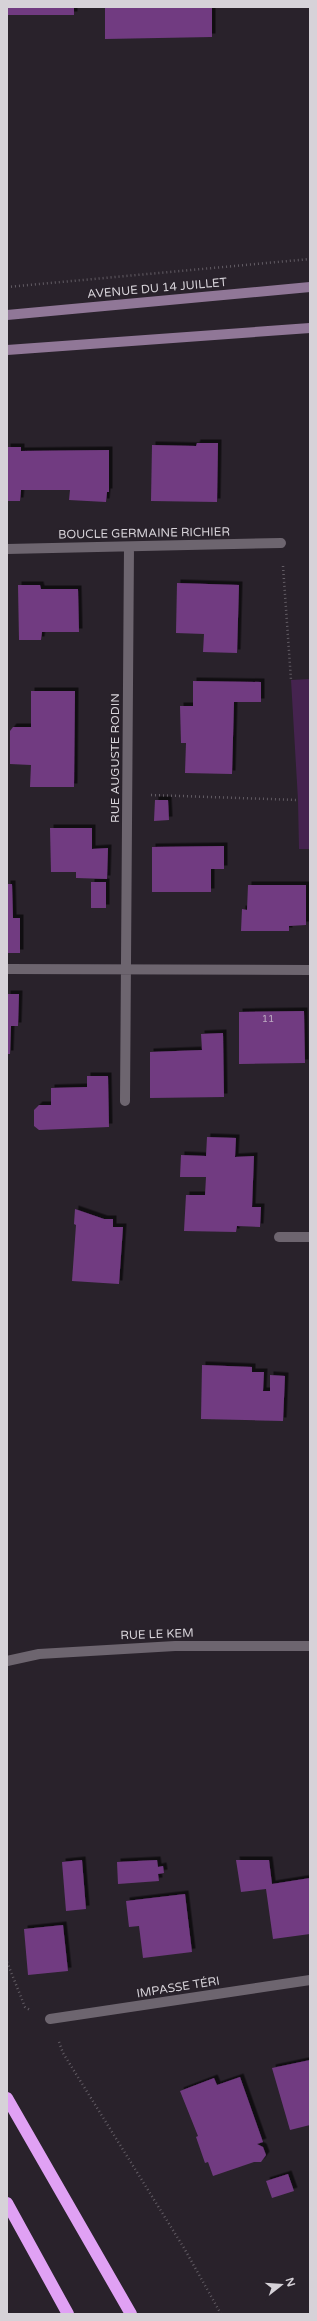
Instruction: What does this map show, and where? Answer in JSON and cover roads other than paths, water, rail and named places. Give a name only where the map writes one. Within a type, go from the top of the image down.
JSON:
[{"type":"highway","points":[[7,2098],[131,2314]]},
{"type":"highway","points":[[7,2203],[68,2314]]},
{"type":"main road","name":"AVENUE DU 14 JUILLET","points":[[7,315],[310,288]]},
{"type":"main road","points":[[7,350],[310,328]]},
{"type":"street","name":"BOUCLE GERMAINE RICHIER","points":[[7,549],[281,543]]},
{"type":"street","name":"RUE AUGUSTE RODIN","points":[[125,1101],[129,546]]},
{"type":"street","points":[[7,969],[310,970]]},
{"type":"street","points":[[280,1237],[310,1237]]},
{"type":"street","name":"RUE LE KEM","points":[[7,1661],[39,1654],[175,1646],[310,1646]]},
{"type":"street","name":"IMPASSE TÉRI","points":[[50,2019],[310,1980]]}]
